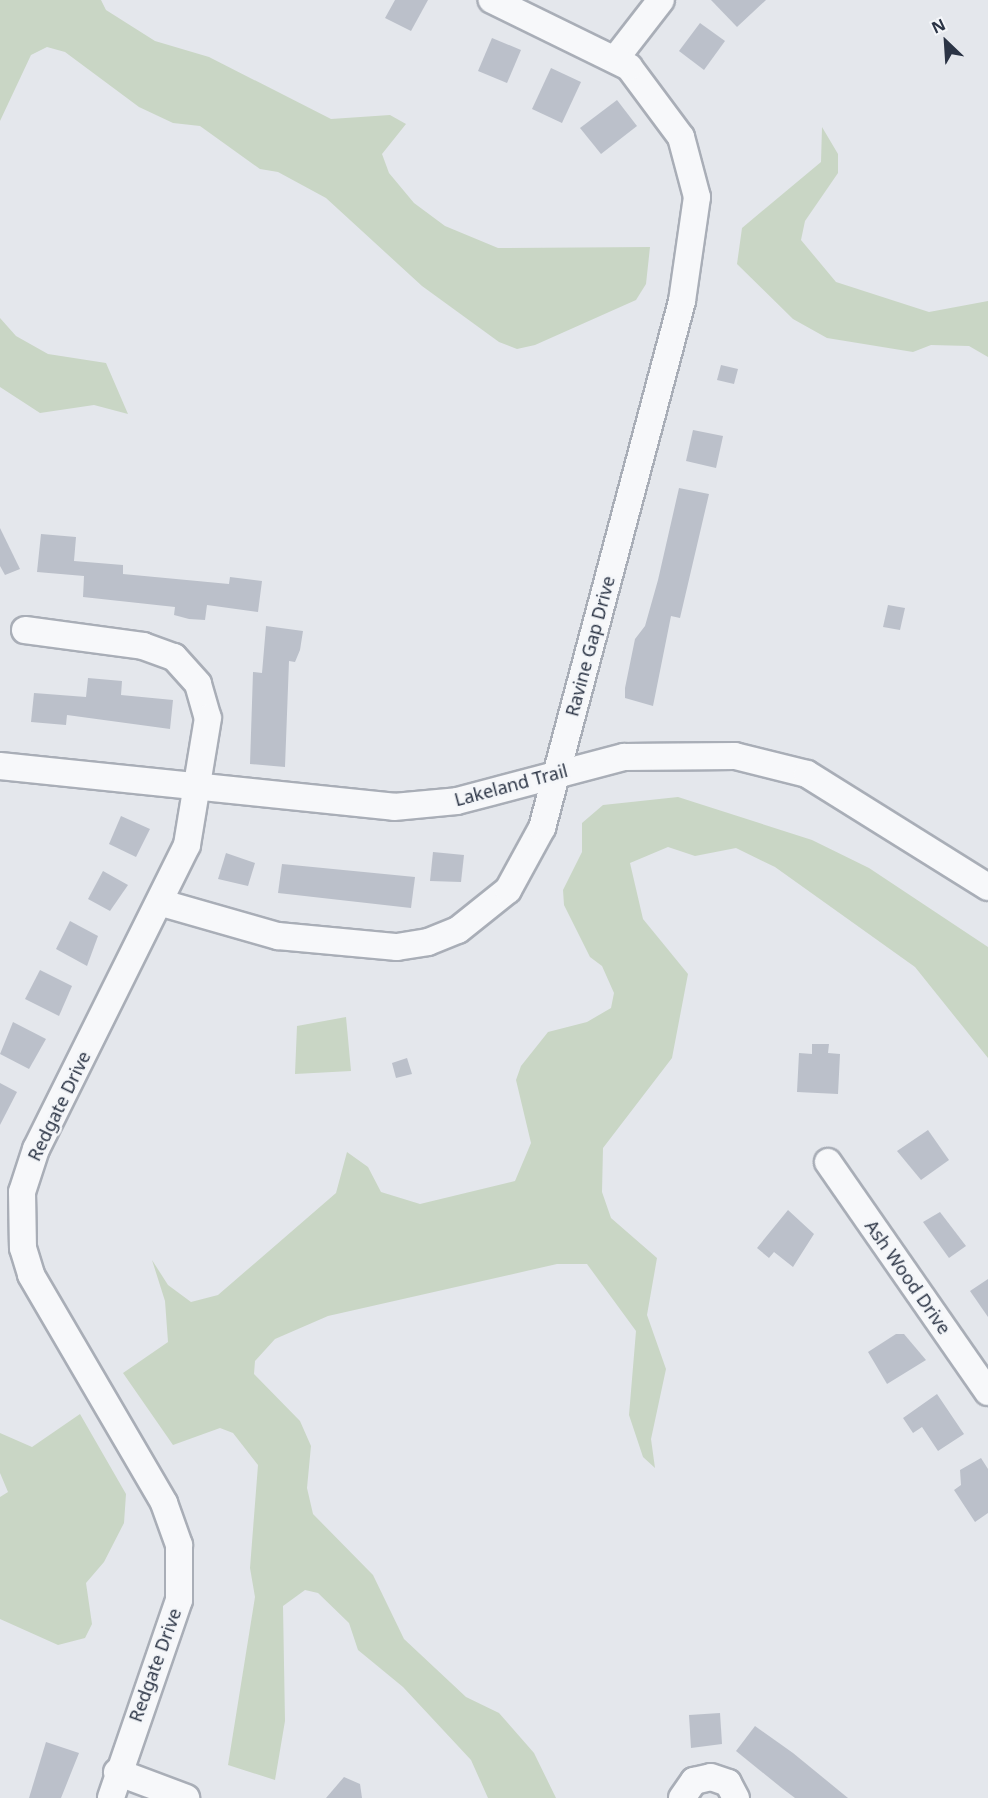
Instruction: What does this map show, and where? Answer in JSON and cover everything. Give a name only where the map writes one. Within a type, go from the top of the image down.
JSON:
[{"type":"street","name":"Ravine Gap Drive","points":[[162,903],[278,936],[397,947],[428,942],[458,930],[508,890],[542,828],[697,226],[697,197],[681,137],[647,85],[616,58],[492,0]]},
{"type":"street","points":[[616,58],[661,0]]},
{"type":"street","name":"Redgate Drive","points":[[25,630],[143,646],[174,657],[205,700],[207,746],[187,845],[162,903],[36,1149],[21,1211],[31,1275],[164,1503],[179,1545],[178,1600],[117,1772],[111,1798]]},
{"type":"street","name":"Lakeland Trail","points":[[0,766],[200,789],[394,807],[457,801],[593,762],[656,755],[735,756],[789,766],[855,799],[988,887]]},
{"type":"street","name":"Ash Wood Drive","points":[[828,1162],[988,1392]]},
{"type":"street","points":[[117,1772],[186,1798]]},
{"type":"street","points":[[682,1798],[694,1781],[711,1776],[728,1783],[736,1798]]},
{"type":"green space","points":[[0,0],[101,0],[106,10],[155,41],[209,57],[331,119],[390,115],[406,124],[382,154],[389,173],[414,203],[445,226],[498,248],[650,247],[646,284],[636,300],[535,345],[517,349],[499,342],[422,286],[326,198],[278,172],[260,169],[200,126],[173,123],[139,107],[65,52],[47,47],[31,55],[0,121]]},
{"type":"green space","points":[[822,127],[838,154],[838,173],[805,221],[801,240],[836,282],[929,312],[988,301],[988,357],[969,346],[931,345],[913,352],[827,338],[793,319],[737,264],[742,228],[821,162]]},
{"type":"green space","points":[[0,318],[16,336],[48,354],[106,363],[128,414],[94,405],[40,413],[0,387]]},
{"type":"green space","points":[[678,797],[812,840],[869,868],[988,947],[988,1058],[915,967],[775,867],[736,848],[695,856],[668,847],[630,863],[643,919],[688,974],[672,1058],[603,1148],[602,1192],[611,1218],[657,1258],[647,1315],[666,1369],[651,1439],[655,1468],[643,1457],[629,1415],[636,1331],[587,1264],[557,1264],[328,1316],[275,1339],[255,1361],[254,1374],[300,1421],[311,1446],[307,1488],[313,1514],[373,1575],[404,1639],[466,1697],[499,1713],[534,1753],[556,1798],[488,1798],[471,1760],[403,1687],[358,1650],[349,1623],[318,1593],[305,1590],[283,1606],[285,1721],[275,1780],[228,1765],[255,1597],[250,1568],[258,1465],[233,1433],[220,1428],[173,1445],[123,1373],[168,1342],[165,1301],[152,1260],[168,1285],[191,1302],[218,1295],[336,1193],[347,1152],[368,1167],[381,1192],[420,1204],[515,1181],[531,1143],[516,1080],[521,1066],[548,1032],[587,1022],[611,1008],[614,993],[602,966],[590,957],[564,905],[563,890],[582,852],[582,823],[603,805]]},
{"type":"green space","points":[[346,1017],[351,1071],[295,1074],[297,1026]]},
{"type":"green space","points":[[80,1414],[126,1494],[124,1523],[104,1562],[86,1583],[92,1624],[85,1638],[58,1645],[0,1619],[0,1497],[8,1492],[0,1473],[0,1433],[32,1447]]},
{"type":"building","points":[[395,0],[428,0],[411,31],[385,18]]},
{"type":"building","points":[[711,0],[766,0],[737,27]]},
{"type":"building","points":[[700,23],[725,41],[704,70],[679,51]]},
{"type":"building","points":[[492,38],[521,50],[507,83],[478,71]]},
{"type":"building","points":[[551,68],[581,82],[562,123],[532,109]]},
{"type":"building","points":[[617,100],[637,126],[601,154],[580,128]]},
{"type":"building","points":[[721,365],[738,369],[734,384],[717,380]]},
{"type":"building","points":[[693,430],[723,436],[716,468],[686,461]]},
{"type":"building","points":[[679,488],[709,494],[680,618],[671,616],[653,706],[625,698],[625,688],[635,639],[645,626],[658,580]]},
{"type":"building","points":[[0,528],[20,569],[5,575],[0,566]]},
{"type":"building","points":[[41,534],[76,537],[74,561],[123,565],[123,574],[229,584],[230,577],[262,581],[258,612],[207,605],[205,620],[189,619],[174,615],[175,607],[83,597],[84,576],[37,572]]},
{"type":"building","points":[[888,605],[905,608],[900,630],[883,627]]},
{"type":"building","points":[[266,626],[303,631],[300,650],[295,662],[289,661],[285,767],[250,764],[253,672],[262,673]]},
{"type":"building","points":[[88,678],[122,681],[121,695],[173,700],[170,729],[67,715],[66,725],[31,722],[34,693],[86,697]]},
{"type":"building","points":[[121,816],[150,829],[136,857],[109,844]]},
{"type":"building","points":[[433,852],[464,855],[461,882],[430,881]]},
{"type":"building","points":[[226,853],[255,863],[248,886],[218,879]]},
{"type":"building","points":[[282,864],[415,877],[411,908],[278,893]]},
{"type":"building","points":[[103,871],[128,885],[110,911],[88,899]]},
{"type":"building","points":[[70,921],[98,936],[87,966],[56,949]]},
{"type":"building","points":[[40,970],[72,986],[59,1016],[25,999]]},
{"type":"building","points":[[13,1022],[46,1039],[29,1069],[0,1054]]},
{"type":"building","points":[[812,1044],[829,1044],[828,1053],[840,1054],[838,1094],[797,1092],[799,1053],[812,1054]]},
{"type":"building","points":[[407,1058],[412,1074],[396,1078],[392,1063]]},
{"type":"building","points":[[0,1083],[17,1092],[0,1125]]},
{"type":"building","points":[[928,1130],[949,1160],[921,1180],[897,1151]]},
{"type":"building","points":[[788,1210],[814,1234],[793,1267],[774,1252],[769,1258],[757,1248]]},
{"type":"building","points":[[940,1212],[966,1246],[949,1258],[923,1222]]},
{"type":"building","points":[[988,1279],[988,1317],[970,1291]]},
{"type":"building","points":[[896,1334],[904,1334],[926,1360],[887,1384],[868,1352]]},
{"type":"building","points":[[937,1394],[964,1434],[938,1451],[922,1427],[913,1433],[903,1418]]},
{"type":"building","points":[[981,1458],[988,1469],[988,1513],[975,1522],[954,1490],[961,1485],[960,1470]]},
{"type":"building","points":[[720,1713],[722,1744],[691,1748],[689,1715]]},
{"type":"building","points":[[755,1726],[793,1753],[848,1798],[795,1798],[783,1789],[736,1751]]},
{"type":"building","points":[[46,1742],[79,1753],[61,1798],[29,1798]]},
{"type":"building","points":[[344,1777],[360,1784],[362,1798],[326,1798]]}]
